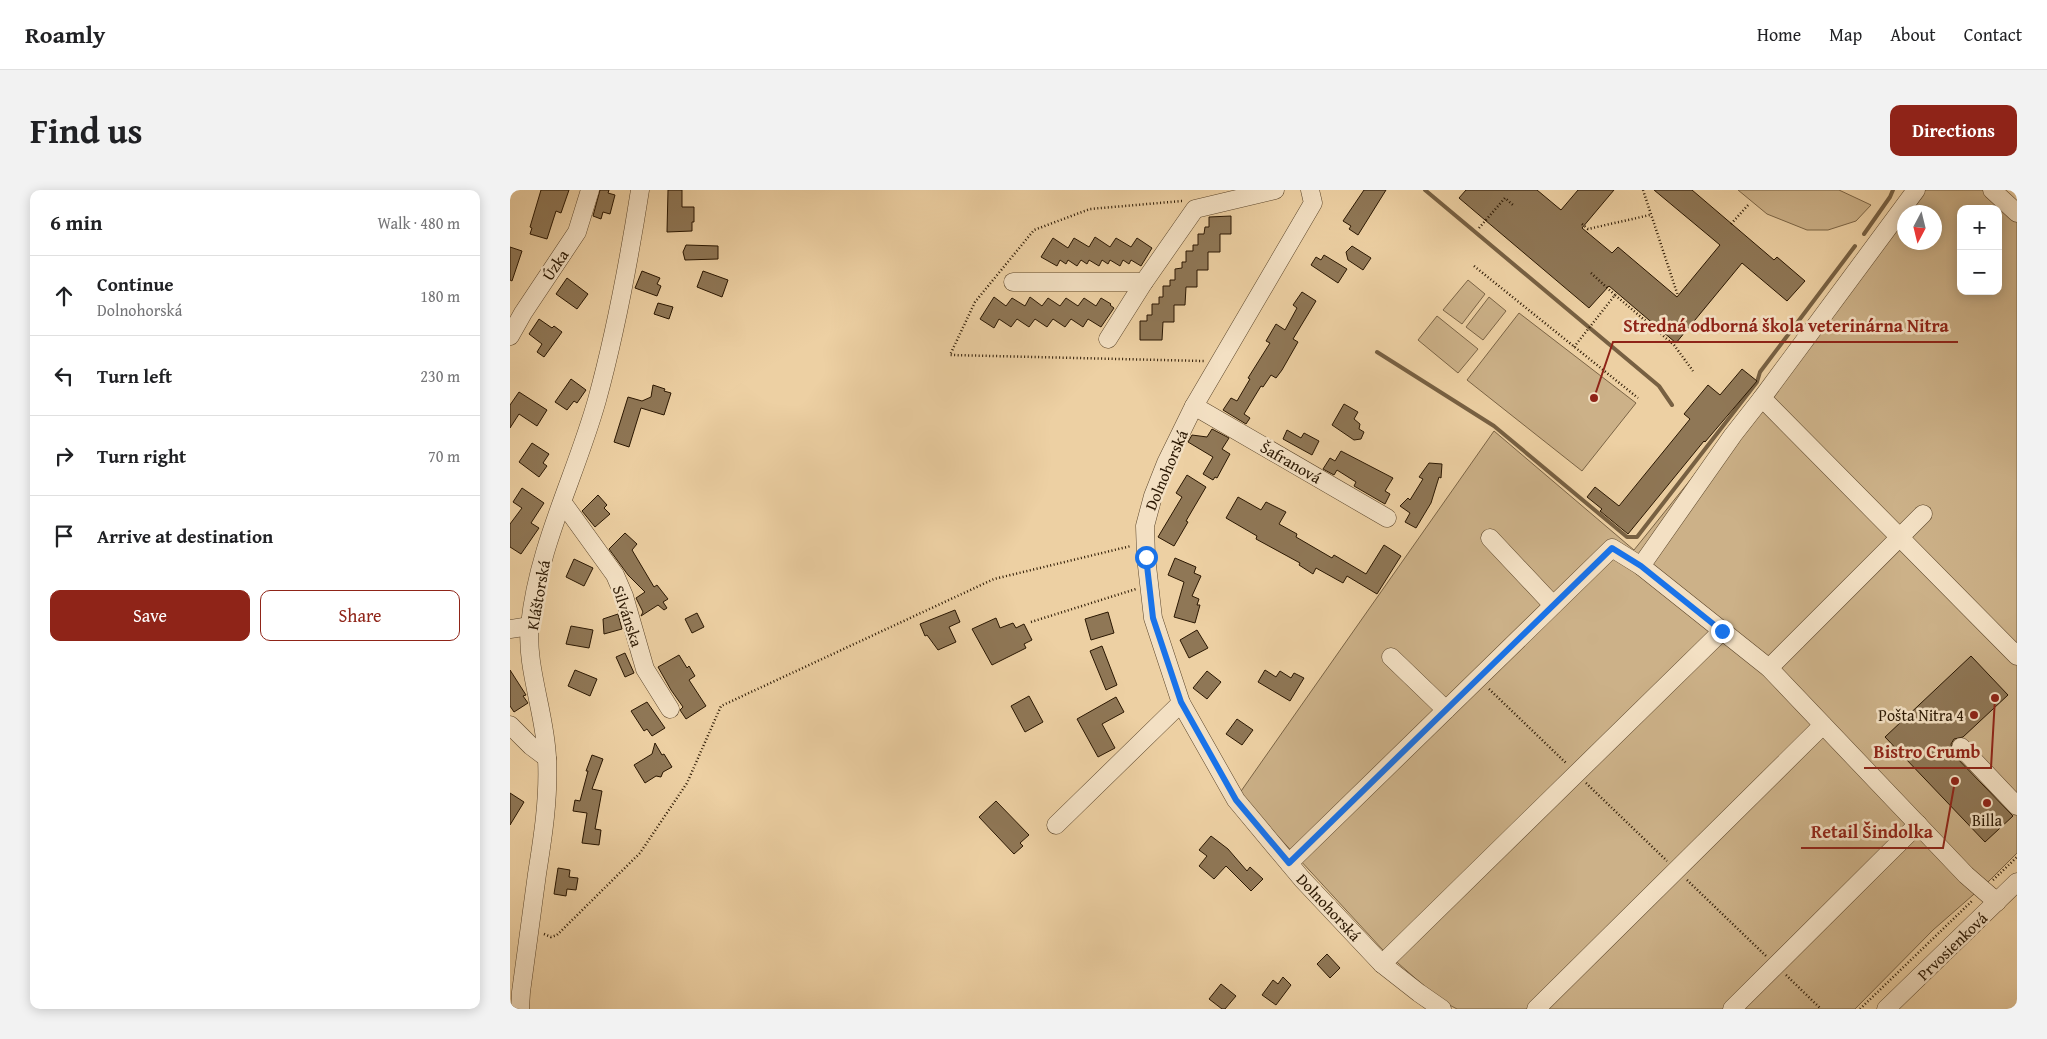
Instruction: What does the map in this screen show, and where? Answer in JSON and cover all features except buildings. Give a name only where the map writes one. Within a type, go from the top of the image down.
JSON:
[{"type":"street","name":"Úzka","points":[[510,336],[523,313],[577,232],[590,190]]},
{"type":"street","name":"Kláštorská","points":[[517,1002],[546,814],[547,758],[543,716],[530,648],[530,626],[535,591],[543,561],[597,400],[623,284],[640,190]]},
{"type":"street","points":[[1108,340],[1144,282],[1195,209],[1275,190]]},
{"type":"street","name":"Dolnohorská","points":[[1310,190],[1312,203],[1194,406],[1166,463],[1147,511],[1145,543],[1153,618],[1181,702],[1236,800],[1289,863],[1382,964],[1442,1009]]},
{"type":"street","points":[[1641,566],[1728,442],[1916,190]]},
{"type":"street","points":[[1992,190],[2017,213]]},
{"type":"street","points":[[1013,282],[1144,282]]},
{"type":"street","points":[[1762,398],[2017,656]]},
{"type":"street","name":"Šafranová","points":[[1194,406],[1387,518]]},
{"type":"street","name":"Silvánska","points":[[563,503],[614,575],[624,596],[645,669],[670,709]]},
{"type":"street","points":[[1769,668],[1923,514]]},
{"type":"street","points":[[1490,538],[1554,605]]},
{"type":"street","points":[[1289,863],[1612,548],[1641,566],[1769,668],[1918,824],[1996,902]]},
{"type":"street","points":[[510,629],[530,626]]},
{"type":"street","points":[[1382,964],[1722,631]]},
{"type":"street","points":[[1391,657],[1446,710]]},
{"type":"street","points":[[1056,825],[1181,702]]},
{"type":"street","points":[[510,725],[531,746],[547,758]]},
{"type":"street","points":[[1536,1009],[1823,725]]},
{"type":"street","points":[[1961,748],[2017,806]]},
{"type":"street","points":[[1732,1009],[1918,824]]},
{"type":"street","name":"Prvosienková","points":[[1886,1009],[2017,882]]},
{"type":"path","points":[[1643,190],[1678,296]]},
{"type":"path","points":[[1479,228],[1505,198],[1513,205]]},
{"type":"path","points":[[1731,224],[1749,204]]},
{"type":"path","points":[[1582,224],[1588,229],[1650,215]]},
{"type":"path","points":[[1474,266],[1638,398]]},
{"type":"path","points":[[1591,273],[1674,345],[1693,371]]},
{"type":"path","points":[[1574,347],[1615,295]]},
{"type":"path","points":[[540,932],[551,937],[557,935],[640,852],[687,783],[721,706],[994,579],[1135,545]]},
{"type":"path","points":[[1032,622],[1150,586]]},
{"type":"path","points":[[1478,678],[1821,1009]]},
{"type":"path","points":[[1860,1009],[2017,857]]},
{"type":"shaded area","points":[[1738,190],[1839,190],[1871,205],[1856,221],[1828,230],[1807,230],[1767,214]]},
{"type":"shaded area","points":[[1924,190],[1983,190],[1999,205],[1957,205],[1957,295],[2002,295],[2002,208],[2017,222],[2017,853],[1989,881],[1933,930],[1855,1009],[1457,1009],[1440,1000],[1382,949],[1239,794],[1494,431],[1634,550],[1897,223],[1897,250],[1942,250],[1942,205],[1912,205]]},
{"type":"shaded area","points":[[1468,280],[1485,294],[1462,324],[1443,310]]},
{"type":"shaded area","points":[[1489,297],[1506,311],[1483,340],[1466,327]]},
{"type":"shaded area","points":[[1519,313],[1636,403],[1582,471],[1467,380]]},
{"type":"shaded area","points":[[1437,316],[1478,349],[1458,373],[1418,340]]},
{"type":"waterway","points":[[1425,190],[1659,386],[1672,405]]},
{"type":"waterway","points":[[1864,234],[1893,190]]},
{"type":"waterway","points":[[1377,352],[1494,426],[1627,537],[1637,537],[1757,382],[1760,372],[1855,246]]},
{"type":"place","name":"Stredná odborná škola veterinárna Nitra","points":[[1594,398]]},
{"type":"place","name":"Bistro Crumb","points":[[1995,698]]},
{"type":"place","name":"Pošta Nitra 4","points":[[1974,715]]},
{"type":"place","name":"Retail Šindolka","points":[[1955,781]]},
{"type":"place","name":"Billa","points":[[1987,803]]},
{"type":"route","points":[[1146,557],[1153,618],[1181,702],[1236,800],[1289,863],[1612,548],[1641,566],[1722,631]]}]
